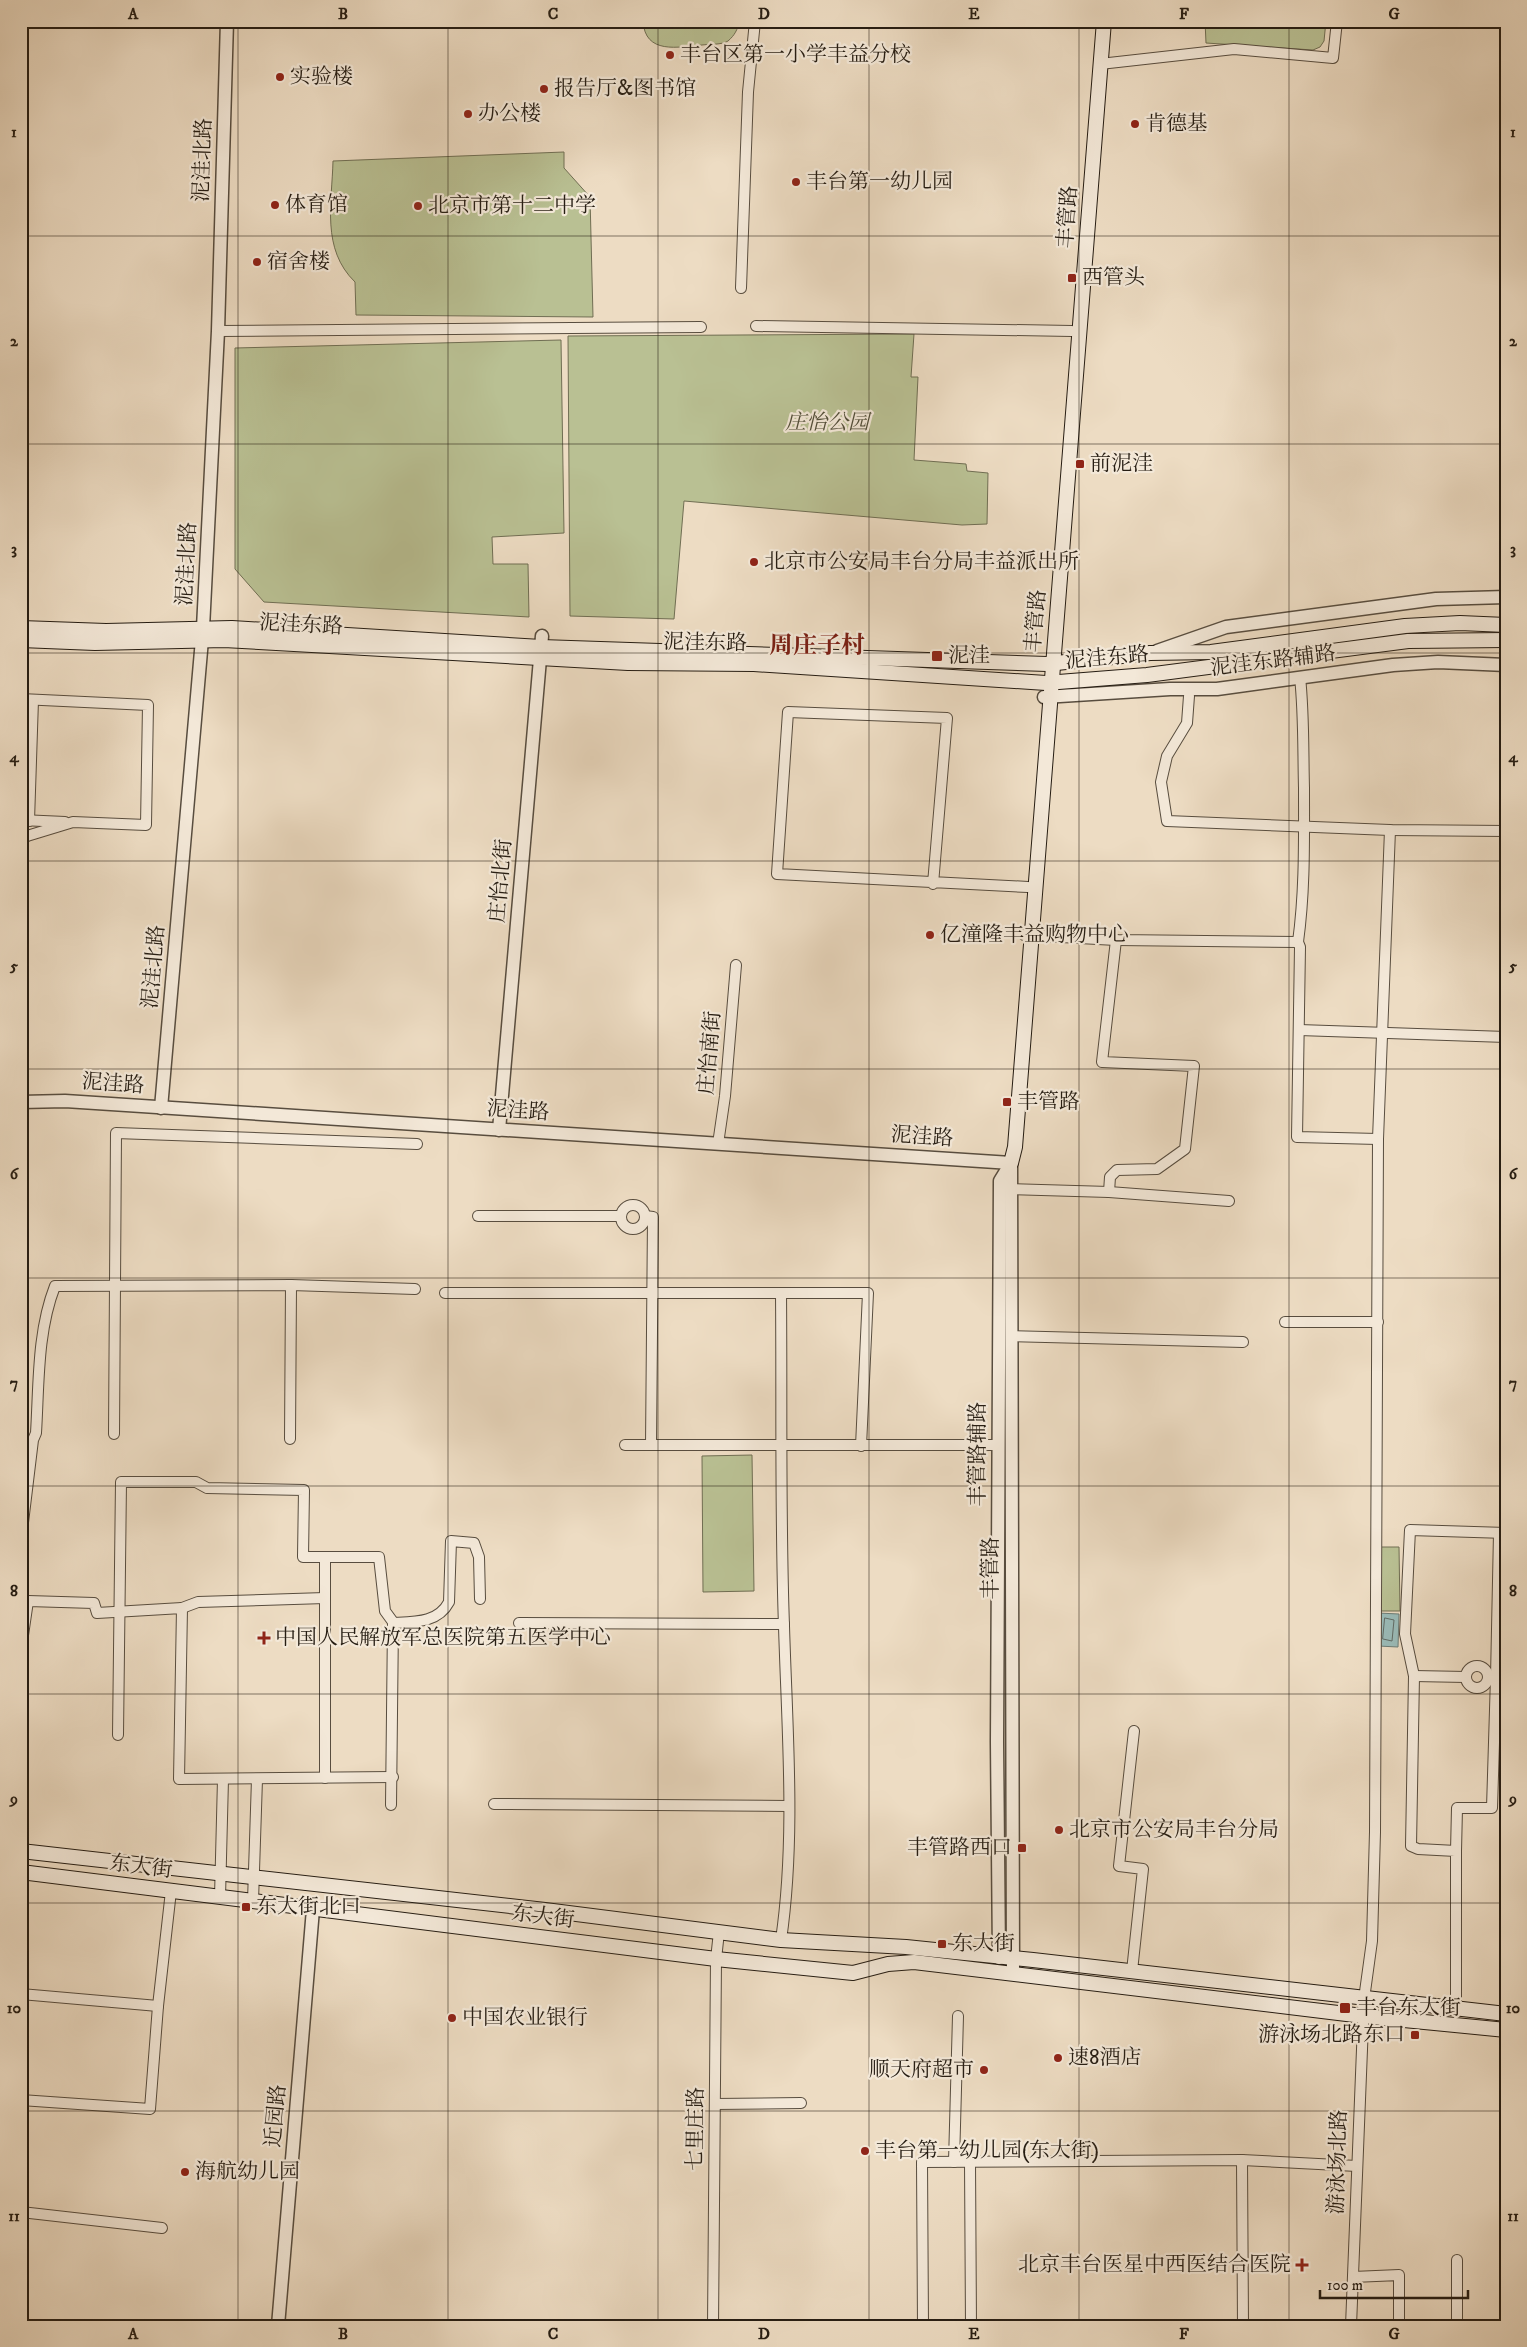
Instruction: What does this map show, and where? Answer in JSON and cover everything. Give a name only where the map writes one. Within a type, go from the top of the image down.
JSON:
[{"type":"main road","name":"丰管路","points":[[1050,663],[1072,331],[1096,21]]},
{"type":"main road","name":"丰管路","points":[[1011,1163],[1015,1147],[1028,935],[1104,21]]},
{"type":"main road","name":"泥洼东路","points":[[21,628],[1050,663],[1150,653],[1211,652],[1405,626],[1460,623],[1506,625]]},
{"type":"main road","name":"泥洼东路","points":[[21,640],[95,643],[203,634]]},
{"type":"main road","name":"泥洼东路","points":[[541,647],[628,663],[754,664],[1048,683],[1147,676],[1408,641],[1506,640]]},
{"type":"main road","name":"丰管路","points":[[1028,935],[1028,887],[1047,697]]},
{"type":"main road","name":"东大街","points":[[21,1851],[254,1879],[545,1910],[781,1940],[906,1947],[1132,1971],[1456,2010],[1506,2014]]},
{"type":"main road","name":"东大街","points":[[21,1872],[716,1959],[853,1973],[888,1964],[914,1962],[1363,2016],[1506,2030]]},
{"type":"main road","points":[[854,1945],[862,1950],[864,1957],[864,1966],[859,1972]]},
{"type":"street","name":"泥洼北路","points":[[162,1108],[203,634],[218,331],[228,21]]},
{"type":"street","points":[[741,288],[748,92],[755,21]]},
{"type":"street","points":[[1100,64],[1234,49],[1333,58],[1337,21]]},
{"type":"street","points":[[756,326],[1072,331]]},
{"type":"street","points":[[218,331],[701,327]]},
{"type":"street","name":"泥洼东路辅路","points":[[1150,653],[1226,628],[1436,599],[1506,597]]},
{"type":"street","name":"庄怡北街","points":[[499,1130],[541,647]]},
{"type":"street","name":"泥洼东路辅路","points":[[1047,697],[1170,689],[1202,690],[1429,662],[1506,665]]},
{"type":"street","points":[[1300,677],[1303,703],[1304,903],[1298,942],[1300,947],[1297,1137],[1378,1139]]},
{"type":"street","points":[[1189,696],[1187,724],[1167,756],[1161,782],[1167,821],[1390,830],[1506,831]]},
{"type":"street","points":[[21,699],[148,705],[146,825],[25,821],[33,700]]},
{"type":"street","points":[[933,884],[947,718],[788,712],[777,874],[933,884],[1028,887]]},
{"type":"street","points":[[21,841],[27,836],[74,822]]},
{"type":"street","name":"游泳场北路","points":[[1351,2326],[1363,2016],[1372,1940],[1375,1832],[1378,1139],[1390,830]]},
{"type":"street","points":[[1028,935],[1116,940],[1298,942]]},
{"type":"street","points":[[1109,1192],[1110,1177],[1117,1170],[1157,1169],[1185,1149],[1194,1066],[1102,1062],[1116,940]]},
{"type":"street","name":"庄怡南街","points":[[718,1144],[725,1096],[736,964]]},
{"type":"street","points":[[1299,1030],[1506,1038]]},
{"type":"street","name":"泥洼路","points":[[21,1102],[65,1101],[1011,1163]]},
{"type":"street","points":[[114,1434],[116,1132],[417,1144]]},
{"type":"street","name":"丰管路","points":[[1011,1163],[1012,1710],[1006,1958],[1013,1973]]},
{"type":"street","name":"丰管路辅路","points":[[1006,1958],[997,1742],[998,1306],[1000,1181],[1011,1163]]},
{"type":"street","points":[[1011,1189],[1109,1192],[1229,1201]]},
{"type":"street","points":[[633,1205],[640,1207],[644,1216],[642,1225],[631,1229],[624,1225],[621,1216],[625,1208],[633,1205]]},
{"type":"street","points":[[478,1216],[621,1216]]},
{"type":"street","points":[[644,1216],[653,1217],[651,1445]]},
{"type":"street","points":[[290,1439],[291,1285]]},
{"type":"street","points":[[21,1539],[33,1440],[36,1433],[40,1363],[47,1306],[55,1286],[291,1285],[415,1289]]},
{"type":"street","points":[[445,1293],[868,1294],[860,1446]]},
{"type":"street","points":[[781,1293],[784,1624],[788,1806],[788,1890],[781,1940]]},
{"type":"street","points":[[998,1306],[1011,1334],[1244,1342]]},
{"type":"street","points":[[1285,1322],[1378,1322]]},
{"type":"street","points":[[625,1445],[998,1445]]},
{"type":"street","points":[[118,1735],[121,1482],[196,1482],[207,1488],[304,1490],[303,1557],[379,1557],[385,1611],[393,1623],[391,1805]]},
{"type":"street","points":[[1456,1851],[1418,1849],[1411,1846],[1414,1676],[1405,1634],[1410,1530],[1502,1533],[1492,1808],[1458,1808],[1456,1851],[1456,2010]]},
{"type":"street","points":[[393,1623],[428,1621],[445,1610],[449,1602],[451,1541],[474,1542],[479,1557],[480,1600]]},
{"type":"street","points":[[325,1557],[325,1778]]},
{"type":"street","points":[[21,1649],[28,1601],[94,1603],[97,1613],[182,1608],[198,1602],[325,1598]]},
{"type":"street","points":[[182,1608],[179,1779],[392,1777]]},
{"type":"street","points":[[519,1623],[784,1624]]},
{"type":"street","points":[[1476,1666],[1483,1668],[1496,1677],[1475,1689],[1469,1686],[1466,1677],[1469,1669],[1476,1666]]},
{"type":"street","points":[[1414,1676],[1466,1677]]},
{"type":"street","points":[[997,1742],[1012,1710]]},
{"type":"street","points":[[1132,1971],[1143,1869],[1119,1866],[1134,1731]]},
{"type":"street","points":[[220,1897],[223,1779]]},
{"type":"street","points":[[253,1901],[257,1779]]},
{"type":"street","points":[[494,1804],[788,1806]]},
{"type":"street","points":[[21,2100],[150,2109],[158,2006],[171,1891]]},
{"type":"street","name":"近园路","points":[[278,2326],[313,1909]]},
{"type":"street","name":"七里庄路","points":[[712,2326],[716,1959],[720,1932]]},
{"type":"street","points":[[21,1994],[158,2006]]},
{"type":"street","points":[[954,2162],[958,2016]]},
{"type":"street","points":[[715,2104],[801,2102]]},
{"type":"street","points":[[1242,2160],[1244,2326]]},
{"type":"street","points":[[923,2326],[922,2162],[1242,2160],[1357,2166]]},
{"type":"street","points":[[970,2162],[971,2326]]},
{"type":"street","points":[[21,2212],[162,2228]]},
{"type":"street","points":[[1457,2260],[1457,2326]]},
{"type":"street","points":[[1353,2277],[1399,2276],[1399,2326]]},
{"type":"green space","points":[[643,21],[740,21],[737,30],[728,41],[715,44],[673,47],[656,44],[650,39],[645,32]]},
{"type":"green space","points":[[1205,21],[1326,21],[1324,41],[1320,47],[1313,50],[1206,43]]},
{"type":"green space","points":[[564,152],[564,168],[590,197],[593,317],[356,315],[355,282],[344,269],[337,255],[333,240],[331,209],[333,161]]},
{"type":"green space","name":"庄怡公园","points":[[914,334],[911,377],[918,377],[914,460],[966,464],[967,471],[988,473],[987,524],[962,525],[684,501],[674,619],[570,616],[568,336]]},
{"type":"green space","points":[[561,340],[564,533],[492,537],[493,564],[528,564],[529,617],[264,602],[235,569],[235,348]]},
{"type":"green space","points":[[752,1455],[754,1591],[703,1592],[702,1456]]},
{"type":"green space","points":[[1379,1547],[1399,1547],[1400,1611],[1379,1611]]},
{"type":"water","points":[[1378,1613],[1399,1614],[1398,1647],[1378,1646]]},
{"type":"place","name":"丰台区第一小学丰益分校","points":[[670,55]]},
{"type":"place","name":"实验楼","points":[[280,77]]},
{"type":"place","name":"报告厅&图书馆","points":[[544,89]]},
{"type":"place","name":"办公楼","points":[[468,114]]},
{"type":"place","name":"肯德基","points":[[1135,124]]},
{"type":"place","name":"丰台第一幼儿园","points":[[796,182]]},
{"type":"place","name":"体育馆","points":[[275,205]]},
{"type":"place","name":"北京市第十二中学","points":[[418,206]]},
{"type":"place","name":"宿舍楼","points":[[257,262]]},
{"type":"place","name":"西管头","points":[[1072,278]]},
{"type":"place","name":"前泥洼","points":[[1080,464]]},
{"type":"place","name":"北京市公安局丰台分局丰益派出所","points":[[754,562]]},
{"type":"place","name":"泥洼","points":[[937,656]]},
{"type":"place","name":"亿潼隆丰益购物中心","points":[[930,935]]},
{"type":"place","name":"丰管路","points":[[1007,1102]]},
{"type":"place","name":"中国人民解放军总医院第五医学中心","points":[[264,1638]]},
{"type":"place","name":"北京市公安局丰台分局","points":[[1059,1830]]},
{"type":"place","name":"丰管路西口","points":[[1022,1848]]},
{"type":"place","name":"东大街北口","points":[[246,1907]]},
{"type":"place","name":"东大街","points":[[942,1944]]},
{"type":"place","name":"丰台东大街","points":[[1345,2008]]},
{"type":"place","name":"中国农业银行","points":[[452,2018]]},
{"type":"place","name":"游泳场北路东口","points":[[1415,2035]]},
{"type":"place","name":"速8酒店","points":[[1058,2058]]},
{"type":"place","name":"顺天府超市","points":[[984,2070]]},
{"type":"place","name":"丰台第一幼儿园(东大街)","points":[[865,2151]]},
{"type":"place","name":"海航幼儿园","points":[[185,2172]]},
{"type":"place","name":"北京丰台医星中西医结合医院","points":[[1302,2265]]},
{"type":"district","name":"周庄子村","points":[[817,646]]}]
